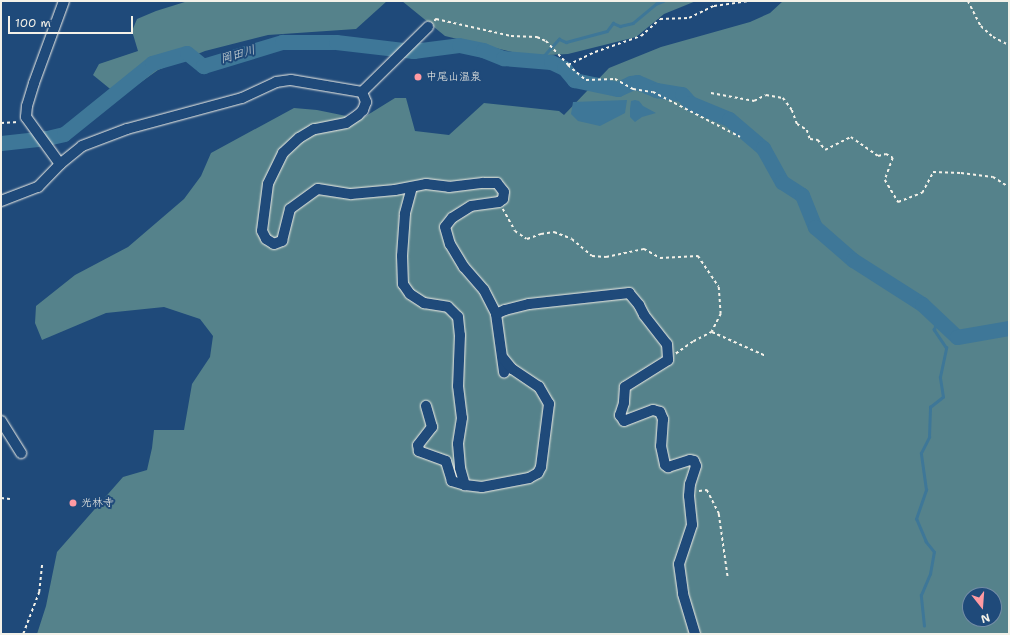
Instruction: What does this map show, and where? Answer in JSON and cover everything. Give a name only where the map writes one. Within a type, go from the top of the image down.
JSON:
[{"type":"street","points":[[60,164],[26,117],[27,106],[34,83],[64,1]]},
{"type":"street","points":[[362,92],[428,27]]},
{"type":"street","points":[[1,201],[38,187],[60,164],[82,146],[127,129],[242,98],[276,82],[291,80],[362,92]]},
{"type":"street","points":[[362,92],[366,102],[363,110],[358,115],[346,123],[314,129],[299,138],[283,153],[268,184],[262,224],[262,231],[266,239],[274,244],[282,241],[290,209],[318,189],[351,194],[395,190],[426,184],[449,187],[497,183],[504,192],[503,199],[499,202],[471,206],[452,218],[445,226],[450,244],[464,267],[484,290],[496,314],[504,372]]},
{"type":"street","points":[[412,187],[405,214],[402,256],[403,284],[410,294],[424,303],[448,307],[458,318],[460,335],[458,386],[462,418],[458,444],[460,468],[465,485]]},
{"type":"street","points":[[496,314],[505,310],[529,304],[629,293],[667,344],[668,360],[625,387],[624,403],[620,412],[620,418],[624,421],[653,410],[660,412],[663,419],[661,446],[665,465],[668,467],[690,460],[694,461],[696,466],[689,494],[692,525],[679,564],[683,594],[695,634]]},
{"type":"street","points":[[426,406],[432,427],[418,445],[419,451],[446,461],[452,481],[465,485],[482,487],[529,478],[538,473],[541,466],[548,404],[539,387],[512,369],[502,357]]},
{"type":"street","points":[[1,421],[21,453]]},
{"type":"path","points":[[568,65],[595,52],[641,36],[660,19],[689,18],[714,6],[749,1]]},
{"type":"path","points":[[968,1],[981,26],[993,37],[1009,46]]},
{"type":"path","points":[[428,27],[436,19],[511,36],[537,37],[546,41],[568,65],[586,80],[615,79],[633,89],[653,92],[740,137]]},
{"type":"path","points":[[711,93],[754,101],[766,95],[783,98],[792,110],[797,124],[807,130],[810,139],[818,140],[825,150],[851,137],[878,156],[886,154],[893,158],[885,180],[898,202],[922,193],[933,172],[961,173],[993,178],[1009,187]]},
{"type":"path","points":[[1,123],[18,122],[26,117]]},
{"type":"path","points":[[499,202],[515,231],[527,240],[541,234],[554,232],[572,239],[592,256],[606,257],[644,249],[660,258],[698,256],[719,287],[721,314],[712,332],[693,342],[668,360]]},
{"type":"path","points":[[712,332],[766,356]]},
{"type":"path","points":[[689,494],[707,490],[719,514],[728,578]]},
{"type":"path","points":[[1,498],[10,498]]},
{"type":"path","points":[[23,634],[39,592],[42,564]]},
{"type":"green space","points":[[188,1],[387,1],[356,29],[268,35],[205,51],[158,70],[120,97],[93,75],[99,64],[138,51],[132,31],[137,19],[156,11]]},
{"type":"green space","points":[[402,1],[696,1],[664,14],[636,37],[568,54],[529,56],[445,36]]},
{"type":"green space","points":[[783,1],[1009,1],[1009,634],[37,634],[46,606],[57,552],[123,477],[147,470],[154,430],[184,430],[192,384],[210,357],[213,336],[200,319],[164,307],[106,313],[42,340],[35,323],[36,306],[75,275],[128,247],[184,199],[201,176],[211,153],[294,108],[317,110],[361,119],[395,98],[406,98],[415,131],[449,135],[484,103],[559,111],[564,115],[609,68],[661,47],[750,22],[770,13]]},
{"type":"water","points":[[627,100],[625,113],[600,126],[578,121],[571,114],[573,102]]},
{"type":"water","points":[[631,101],[639,101],[643,106],[656,113],[642,117],[635,122],[630,117],[630,109]]},
{"type":"waterway","points":[[539,61],[559,39],[566,42],[607,31],[613,23],[620,26],[633,23],[656,4],[663,1]]},
{"type":"waterway","name":"岡田川","points":[[1,143],[47,138],[64,134],[152,63],[187,53],[203,66],[282,42],[336,42],[413,51],[459,45],[483,50],[503,58],[551,62],[564,68],[574,80],[618,89],[637,82],[656,90],[682,94],[690,103],[729,119],[763,148],[782,182],[802,195],[815,227],[853,260],[922,304],[957,337],[1009,328]]},
{"type":"waterway","points":[[924,626],[921,595],[930,574],[934,552],[926,542],[916,519],[926,490],[921,453],[929,437],[930,407],[943,397],[940,377],[946,348],[934,330],[937,318]]},
{"type":"place","name":"中尾山温泉","points":[[418,77]]},
{"type":"place","name":"光林寺","points":[[73,503]]}]
